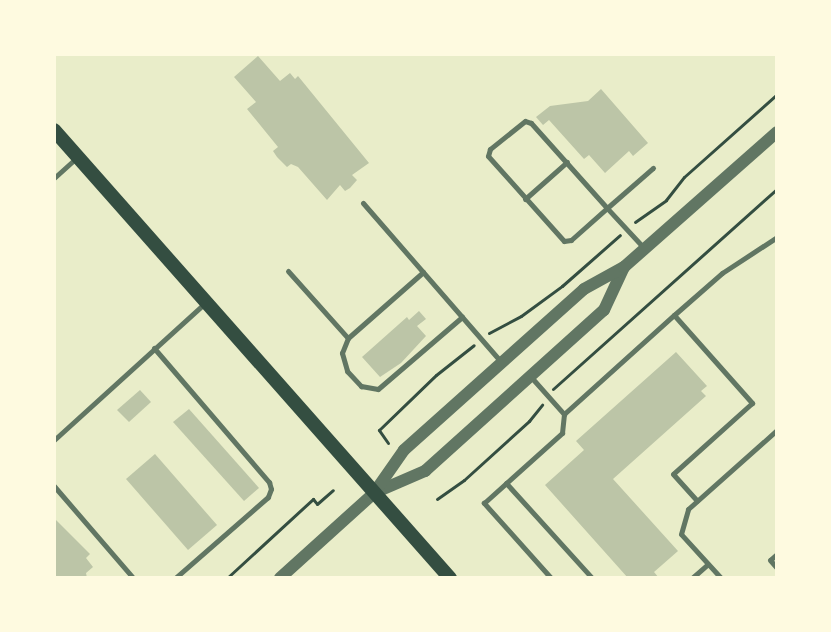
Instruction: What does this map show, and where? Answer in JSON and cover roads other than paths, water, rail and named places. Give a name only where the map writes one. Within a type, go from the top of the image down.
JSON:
[{"type":"main road","points":[[54,130],[450,578]]},
{"type":"street","points":[[280,578],[374,493],[404,450],[584,289],[624,267],[777,132]]},
{"type":"street","points":[[374,493],[425,471],[531,376],[604,310],[624,267]]},
{"type":"lane","points":[[645,249],[626,229],[607,208],[567,162],[531,123],[525,121],[490,149],[488,156],[564,241],[571,240],[607,208],[653,168]]},
{"type":"lane","points":[[54,178],[78,157]]},
{"type":"lane","points":[[525,199],[567,162]]},
{"type":"lane","points":[[363,203],[502,363]]},
{"type":"lane","points":[[551,578],[484,503],[562,433],[564,414],[722,273],[777,237]]},
{"type":"lane","points":[[288,271],[348,338]]},
{"type":"lane","points":[[423,272],[348,338],[342,353],[347,371],[361,386],[378,389],[462,317]]},
{"type":"lane","points":[[54,440],[205,302]]},
{"type":"lane","points":[[674,315],[752,403],[673,474],[697,501]]},
{"type":"lane","points":[[154,348],[269,482],[271,489],[268,497],[175,578]]},
{"type":"lane","points":[[531,376],[564,414]]},
{"type":"lane","points":[[721,578],[681,534],[688,509],[777,430]]},
{"type":"lane","points":[[506,483],[592,578]]},
{"type":"lane","points":[[54,486],[133,578]]},
{"type":"lane","points":[[777,554],[770,560],[777,568]]},
{"type":"lane","points":[[692,578],[708,564]]}]
